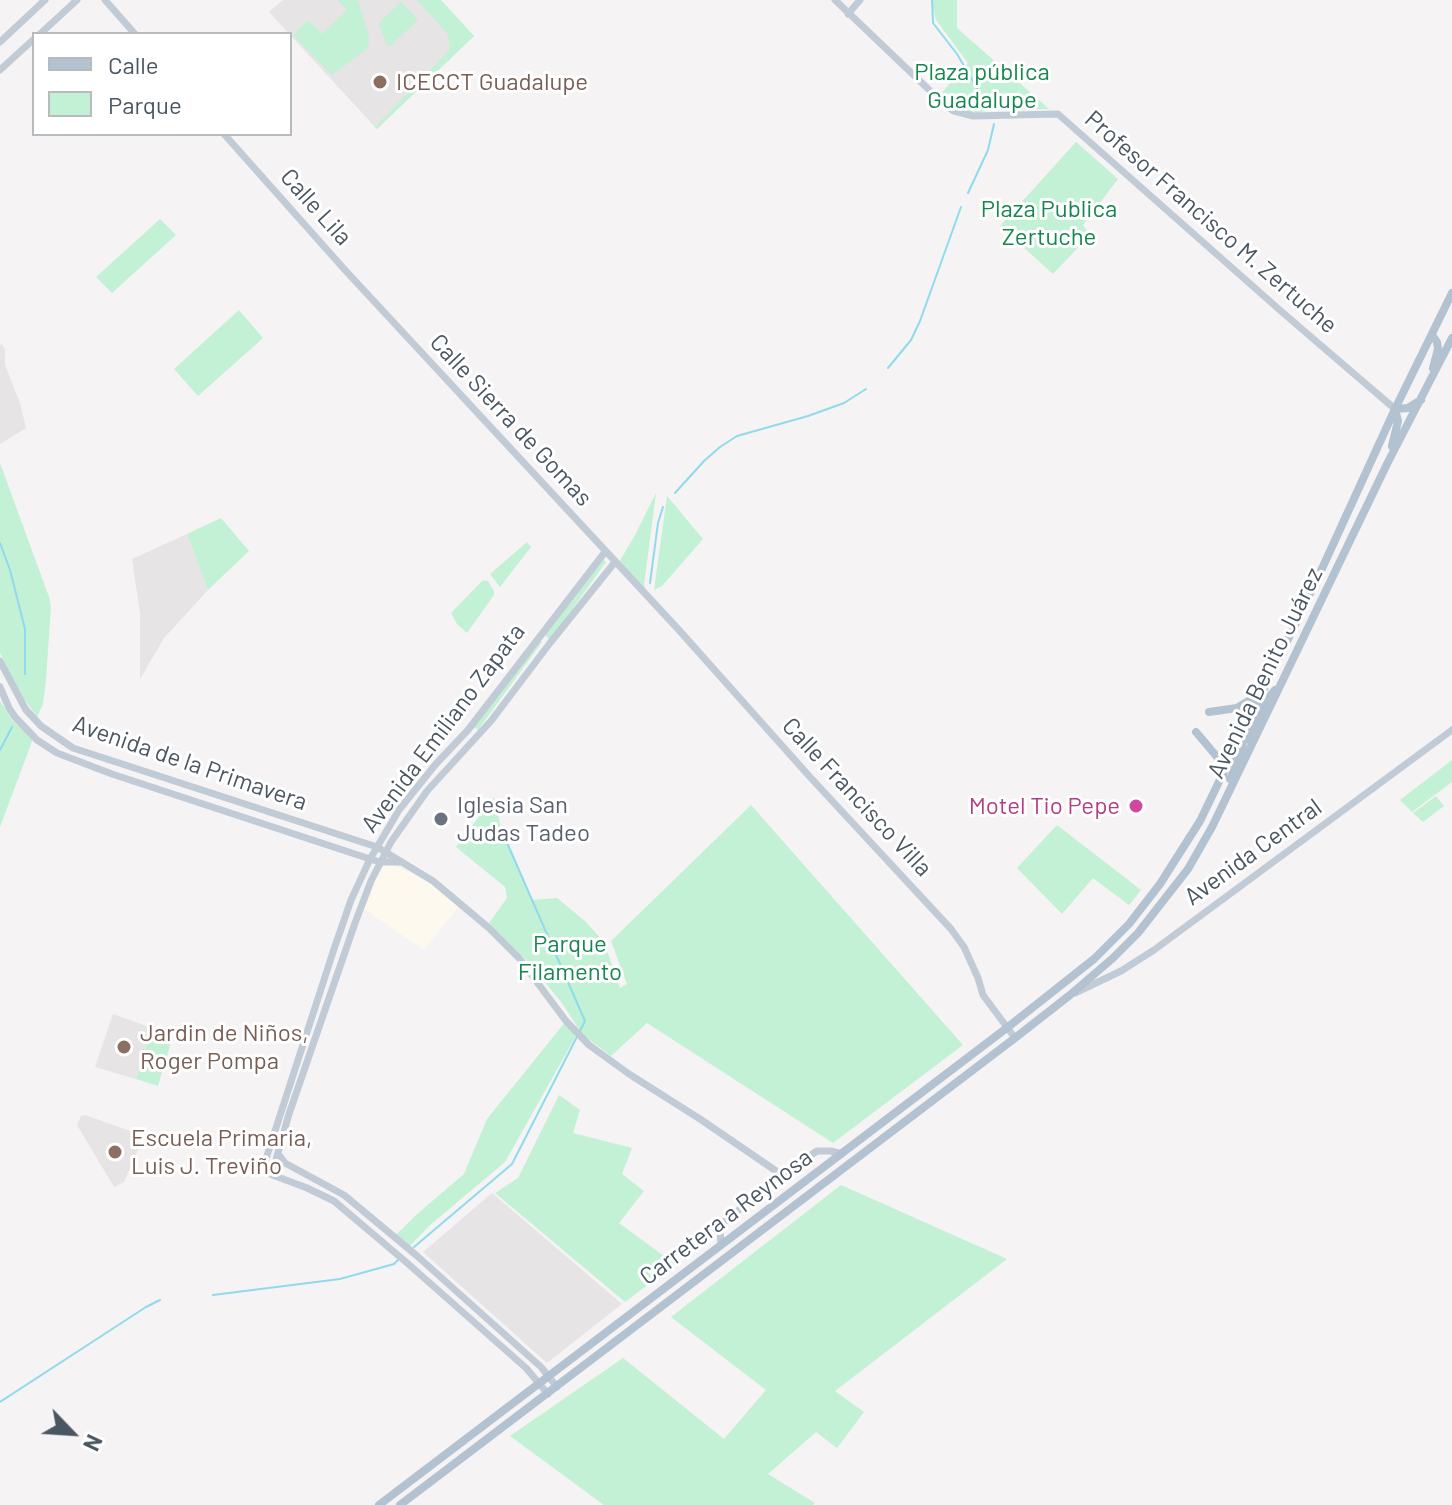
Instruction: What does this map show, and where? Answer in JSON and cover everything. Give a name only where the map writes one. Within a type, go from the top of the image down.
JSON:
[{"type":"main road","name":"Avenida Benito Juárez","points":[[1094,959],[1129,924],[1160,884],[1192,834],[1241,743],[1452,293]]},
{"type":"main road","points":[[1429,384],[1438,349],[1432,335]]},
{"type":"main road","name":"Avenida Benito Juárez","points":[[1070,995],[1113,958],[1155,913],[1188,869],[1221,810],[1387,464],[1452,338]]},
{"type":"main road","points":[[1387,464],[1398,427],[1395,409],[1408,408],[1422,399]]},
{"type":"main road","points":[[1221,810],[1221,799],[1239,759],[1241,743],[1252,732],[1269,697],[1283,681]]},
{"type":"main road","points":[[1209,712],[1237,708],[1263,692]]},
{"type":"main road","points":[[1196,732],[1218,758],[1223,776]]},
{"type":"main road","name":"Carretera a Reynosa","points":[[379,1505],[1094,959]]},
{"type":"main road","name":"Carretera a Reynosa","points":[[400,1505],[1070,995]]},
{"type":"main road","points":[[845,1168],[852,1151],[866,1136]]},
{"type":"street","points":[[0,42],[45,0]]},
{"type":"street","points":[[42,32],[77,0]]},
{"type":"street","points":[[105,0],[133,32]]},
{"type":"street","points":[[848,14],[860,0]]},
{"type":"street","name":"Profesor Francisco M. Zertuche","points":[[836,1],[954,111],[973,116],[1058,114],[1395,409]]},
{"type":"street","points":[[0,70],[32,41]]},
{"type":"street","name":"Calle Lila","points":[[226,136],[345,270]]},
{"type":"street","name":"Calle Sierra de Gomas","points":[[345,270],[647,598]]},
{"type":"street","name":"Avenida Emiliano Zapata","points":[[605,552],[468,730],[399,810],[370,859],[343,925],[262,1171],[272,1174],[289,1114],[355,923],[386,851],[421,799],[491,721],[615,562]]},
{"type":"street","name":"Calle Francisco Villa","points":[[647,598],[951,929],[964,947],[983,995],[1015,1038]]},
{"type":"street","name":"Avenida de la Primavera","points":[[0,661],[26,710],[41,726],[73,748],[377,847],[433,881],[519,958],[577,1034],[589,1045],[782,1175]]},
{"type":"street","name":"Avenida de la Primavera","points":[[0,687],[15,717],[37,740],[57,753],[370,859],[400,862]]},
{"type":"street","name":"Avenida Central","points":[[1070,995],[1121,971],[1154,950],[1452,730]]},
{"type":"street","points":[[721,1244],[721,1227],[726,1219],[782,1175],[817,1151],[842,1154]]},
{"type":"street","points":[[278,1154],[285,1163],[344,1195],[416,1255],[541,1367],[557,1387]]},
{"type":"street","points":[[272,1174],[334,1201],[515,1358],[548,1394]]},
{"type":"street","points":[[392,1250],[399,1242]]},
{"type":"shaded area","name":"ICECCT Guadalupe","points":[[283,0],[441,0],[474,36],[377,129],[292,37],[292,32],[287,32],[269,12]]},
{"type":"shaded area","points":[[0,345],[5,365],[26,428],[0,444]]},
{"type":"shaded area","points":[[187,534],[208,590],[164,638],[140,679],[140,613],[132,559]]},
{"type":"shaded area","points":[[386,862],[430,882],[460,905],[424,950],[364,909]]},
{"type":"shaded area","name":"Jardin de Niños, Roger Pompa","points":[[113,1014],[152,1028],[136,1079],[95,1067]]},
{"type":"shaded area","name":"Escuela Primaria, Luis J. Treviño","points":[[81,1116],[141,1135],[141,1143],[124,1182],[114,1187],[77,1125]]},
{"type":"shaded area","points":[[492,1193],[622,1304],[547,1363],[423,1252]]},
{"type":"green space","points":[[338,0],[358,0],[369,37],[368,48],[332,75],[293,35],[308,20],[322,34],[347,10]]},
{"type":"green space","points":[[417,0],[441,0],[474,36],[377,129],[375,127],[446,54],[450,46],[447,33]]},
{"type":"green space","name":"Plaza pública Guadalupe","points":[[932,0],[957,0],[957,28],[1049,109],[990,110],[968,115],[937,98],[968,63],[936,20]]},
{"type":"green space","points":[[401,2],[418,20],[387,46],[379,25]]},
{"type":"green space","name":"Plaza Publica Zertuche","points":[[1076,142],[1118,179],[1083,225],[1090,235],[1053,274],[1000,226]]},
{"type":"green space","points":[[160,219],[176,235],[112,293],[96,277]]},
{"type":"green space","points":[[239,310],[263,338],[198,396],[174,369]]},
{"type":"green space","points":[[0,463],[51,607],[43,704],[37,717],[0,653]]},
{"type":"green space","points":[[656,493],[644,585],[647,595],[618,564]]},
{"type":"green space","points":[[667,496],[703,539],[662,586],[654,590]]},
{"type":"green space","points":[[221,518],[249,551],[208,590],[187,534]]},
{"type":"green space","points":[[527,542],[531,547],[500,587],[490,574]]},
{"type":"green space","points":[[599,556],[606,562],[550,640],[541,631]]},
{"type":"green space","points":[[483,580],[488,581],[494,595],[467,633],[451,613]]},
{"type":"green space","points":[[537,637],[542,642],[478,730],[470,724]]},
{"type":"green space","points":[[0,701],[12,720],[33,739],[0,827]]},
{"type":"green space","points":[[1452,760],[1452,782],[1412,812],[1400,800]]},
{"type":"green space","points":[[1436,796],[1444,806],[1423,822],[1413,813]]},
{"type":"green space","name":"Parque Filamento","points":[[494,797],[501,829],[532,900],[557,898],[585,921],[604,942],[620,988],[627,984],[611,941],[751,805],[963,1045],[833,1143],[647,1023],[611,1056],[582,1034],[562,1003],[529,963],[489,923],[507,898],[505,887],[456,847]]},
{"type":"green space","points":[[1057,825],[1141,890],[1129,905],[1093,878],[1062,914],[1017,868]]},
{"type":"green space","points":[[566,1021],[577,1034],[505,1162],[429,1226],[408,1248],[394,1237],[464,1174],[487,1119]]},
{"type":"green space","points":[[152,1028],[173,1036],[158,1086],[136,1079]]},
{"type":"green space","points":[[559,1095],[580,1110],[573,1133],[632,1148],[622,1174],[644,1191],[619,1223],[675,1264],[625,1302],[495,1193],[518,1178]]},
{"type":"green space","points":[[841,1185],[1007,1259],[835,1391],[864,1412],[837,1448],[816,1432],[768,1474],[815,1503],[813,1505],[604,1505],[510,1436],[623,1358],[724,1439],[766,1390],[671,1317]]},
{"type":"waterway","points":[[932,0],[933,23],[957,54],[990,110]]},
{"type":"waterway","points":[[968,193],[988,150],[994,124]]},
{"type":"waterway","points":[[888,368],[911,340],[920,321],[961,207]]},
{"type":"waterway","points":[[675,493],[704,461],[737,436],[844,403],[866,389]]},
{"type":"waterway","points":[[650,583],[663,507]]},
{"type":"waterway","points":[[0,543],[25,629],[25,674]]},
{"type":"waterway","points":[[0,750],[12,727]]},
{"type":"waterway","points":[[414,1247],[512,1164],[585,1021],[501,829]]},
{"type":"waterway","points":[[213,1295],[340,1279],[394,1264],[399,1259]]},
{"type":"waterway","points":[[0,1402],[160,1300]]},
{"type":"place","name":"ICECCT Guadalupe","points":[[380,82]]},
{"type":"place","name":"Motel Tio Pepe","points":[[1136,806]]},
{"type":"place","name":"Iglesia San Judas Tadeo","points":[[441,819]]},
{"type":"place","name":"Jardin de Niños, Roger Pompa","points":[[124,1047]]},
{"type":"place","name":"Escuela Primaria, Luis J. Treviño","points":[[115,1152]]}]
